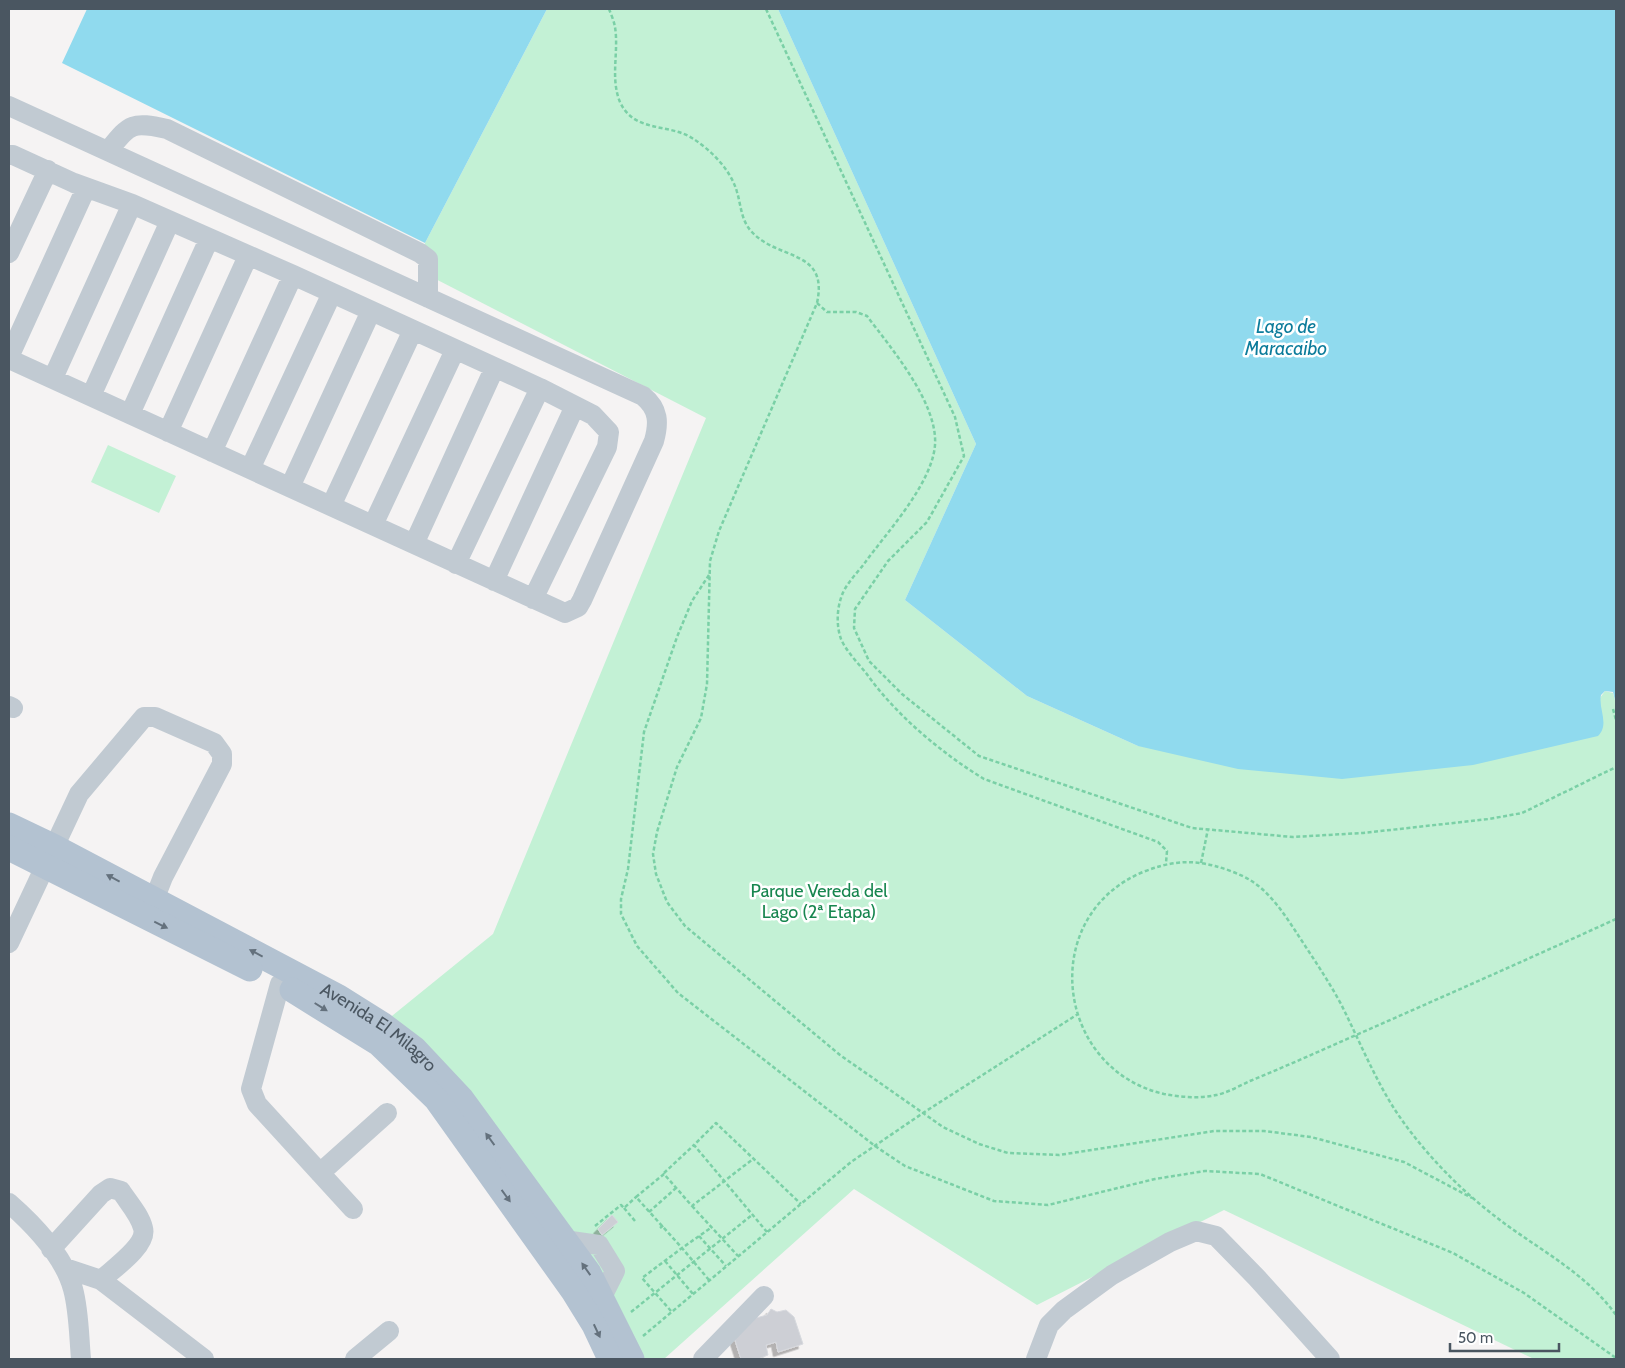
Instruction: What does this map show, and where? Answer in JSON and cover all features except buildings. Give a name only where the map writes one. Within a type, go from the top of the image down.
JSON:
[{"type":"main road","name":"Avenida El Milagro","points":[[9,825],[48,856],[302,995],[380,1044],[436,1099],[573,1291],[594,1325],[623,1355]]},
{"type":"main road","name":"Avenida El Milagro","points":[[9,848],[48,856],[154,900],[339,997],[382,1024],[415,1049],[460,1098],[570,1241],[615,1324],[623,1355]]},
{"type":"street","points":[[9,106],[643,396],[652,403],[659,425],[654,441],[578,607],[565,614],[9,358],[86,188]]},
{"type":"street","points":[[108,151],[127,128],[143,124],[167,129],[420,253],[428,259],[428,298]]},
{"type":"street","points":[[9,155],[48,170],[86,188],[132,204],[293,275],[540,388],[593,415],[609,432],[607,447],[533,599]]},
{"type":"street","points":[[9,253],[48,170]]},
{"type":"street","points":[[53,378],[132,204]]},
{"type":"street","points":[[90,396],[170,221]]},
{"type":"street","points":[[130,414],[209,239]]},
{"type":"street","points":[[168,432],[248,256]]},
{"type":"street","points":[[212,452],[293,275]]},
{"type":"street","points":[[250,469],[332,293]]},
{"type":"street","points":[[290,487],[371,311]]},
{"type":"street","points":[[331,506],[413,330]]},
{"type":"street","points":[[373,526],[455,350]]},
{"type":"street","points":[[414,544],[494,368]]},
{"type":"street","points":[[456,564],[540,388]]},
{"type":"street","points":[[494,581],[576,406]]},
{"type":"street","points":[[9,943],[48,856],[79,794],[144,717],[155,717],[214,743],[222,754],[222,764],[154,900]]},
{"type":"street","points":[[280,984],[251,1089],[257,1104],[353,1209]]},
{"type":"street","points":[[320,1173],[387,1113]]},
{"type":"street","points":[[51,1249],[101,1194],[110,1188],[121,1191],[143,1227],[144,1235],[140,1244],[101,1280]]},
{"type":"street","points":[[9,1203],[22,1214],[65,1268],[73,1291],[81,1359]]},
{"type":"street","points":[[1036,1359],[1049,1325],[1064,1310],[1112,1275],[1170,1242],[1196,1231],[1216,1236],[1257,1278],[1330,1359]]},
{"type":"street","points":[[65,1268],[101,1280],[204,1359]]},
{"type":"street","points":[[703,1359],[764,1296]]},
{"type":"street","points":[[355,1359],[389,1331]]},
{"type":"path","points":[[609,9],[615,27],[615,77],[620,102],[630,116],[644,125],[679,131],[708,150],[726,169],[737,191],[740,211],[750,230],[764,242],[807,262],[816,271],[821,286],[817,303],[719,531],[710,561],[707,684],[700,718],[677,767],[657,832],[653,854],[658,881],[667,902],[685,926],[840,1055],[943,1127],[978,1144],[1008,1153],[1059,1156],[1214,1132],[1264,1130],[1312,1137],[1404,1162],[1472,1198]]},
{"type":"path","points":[[766,9],[955,417],[964,456],[927,522],[888,561],[855,609],[854,628],[869,661],[902,694],[979,756],[1192,828],[1294,837],[1363,833],[1489,819],[1522,813],[1616,767]]},
{"type":"path","points":[[817,303],[827,312],[856,312],[867,316],[908,372],[928,408],[935,442],[933,458],[926,476],[908,504],[842,594],[837,616],[842,640],[884,697],[958,763],[984,779],[1158,842],[1167,851],[1166,863]]},
{"type":"path","points":[[710,573],[692,601],[677,637],[644,732],[628,869],[621,899],[621,914],[637,946],[678,993],[875,1146],[905,1166],[994,1201],[1048,1205],[1155,1179],[1205,1172],[1260,1174],[1453,1254],[1524,1293],[1616,1358]]},
{"type":"path","points":[[1613,709],[1616,720]]},
{"type":"path","points":[[1201,863],[1208,829]]},
{"type":"path","points":[[1616,919],[1356,1035],[1215,1096],[1179,1097],[1146,1090],[1114,1071],[1089,1040],[1078,1014],[1071,979],[1075,945],[1094,908],[1128,879],[1166,863],[1186,861],[1216,866],[1248,879],[1267,894],[1292,925],[1322,972],[1356,1035],[1378,1080],[1401,1118],[1422,1146],[1472,1198],[1582,1278],[1604,1298],[1616,1315]]},
{"type":"path","points":[[623,1355],[671,1311],[851,1162],[922,1113],[1078,1014]]},
{"type":"path","points":[[624,1208],[664,1174],[716,1123],[800,1204]]},
{"type":"path","points":[[694,1145],[767,1232]]},
{"type":"path","points":[[692,1206],[753,1159]]},
{"type":"path","points":[[664,1174],[738,1256]]},
{"type":"path","points":[[649,1212],[676,1188]]},
{"type":"path","points":[[636,1197],[709,1280]]},
{"type":"path","points":[[570,1241],[621,1205],[636,1221]]},
{"type":"path","points":[[615,1324],[656,1294],[752,1215]]},
{"type":"path","points":[[671,1311],[642,1278],[712,1227]]},
{"type":"path","points":[[699,1236],[726,1266]]},
{"type":"path","points":[[665,1261],[693,1294]]},
{"type":"green space","name":"Parque Vereda del Lago (2ª Etapa)","points":[[547,9],[778,9],[976,444],[905,600],[1027,696],[1138,746],[1600,698],[1605,691],[1613,693],[1616,704],[1616,1359],[1534,1359],[1224,1210],[1037,1305],[854,1189],[664,1359],[639,1359],[382,1024],[493,934],[706,418],[420,271],[425,243]]},
{"type":"green space","points":[[108,445],[176,476],[159,513],[91,482]]},
{"type":"water","points":[[87,9],[547,9],[425,243],[62,63]]},
{"type":"water","name":"Lago de Maracaibo","points":[[778,9],[1616,9],[1616,704],[1613,692],[1605,691],[1601,695],[1603,726],[1598,736],[1473,765],[1342,779],[1238,769],[1138,746],[1027,696],[905,600],[976,444]]}]
